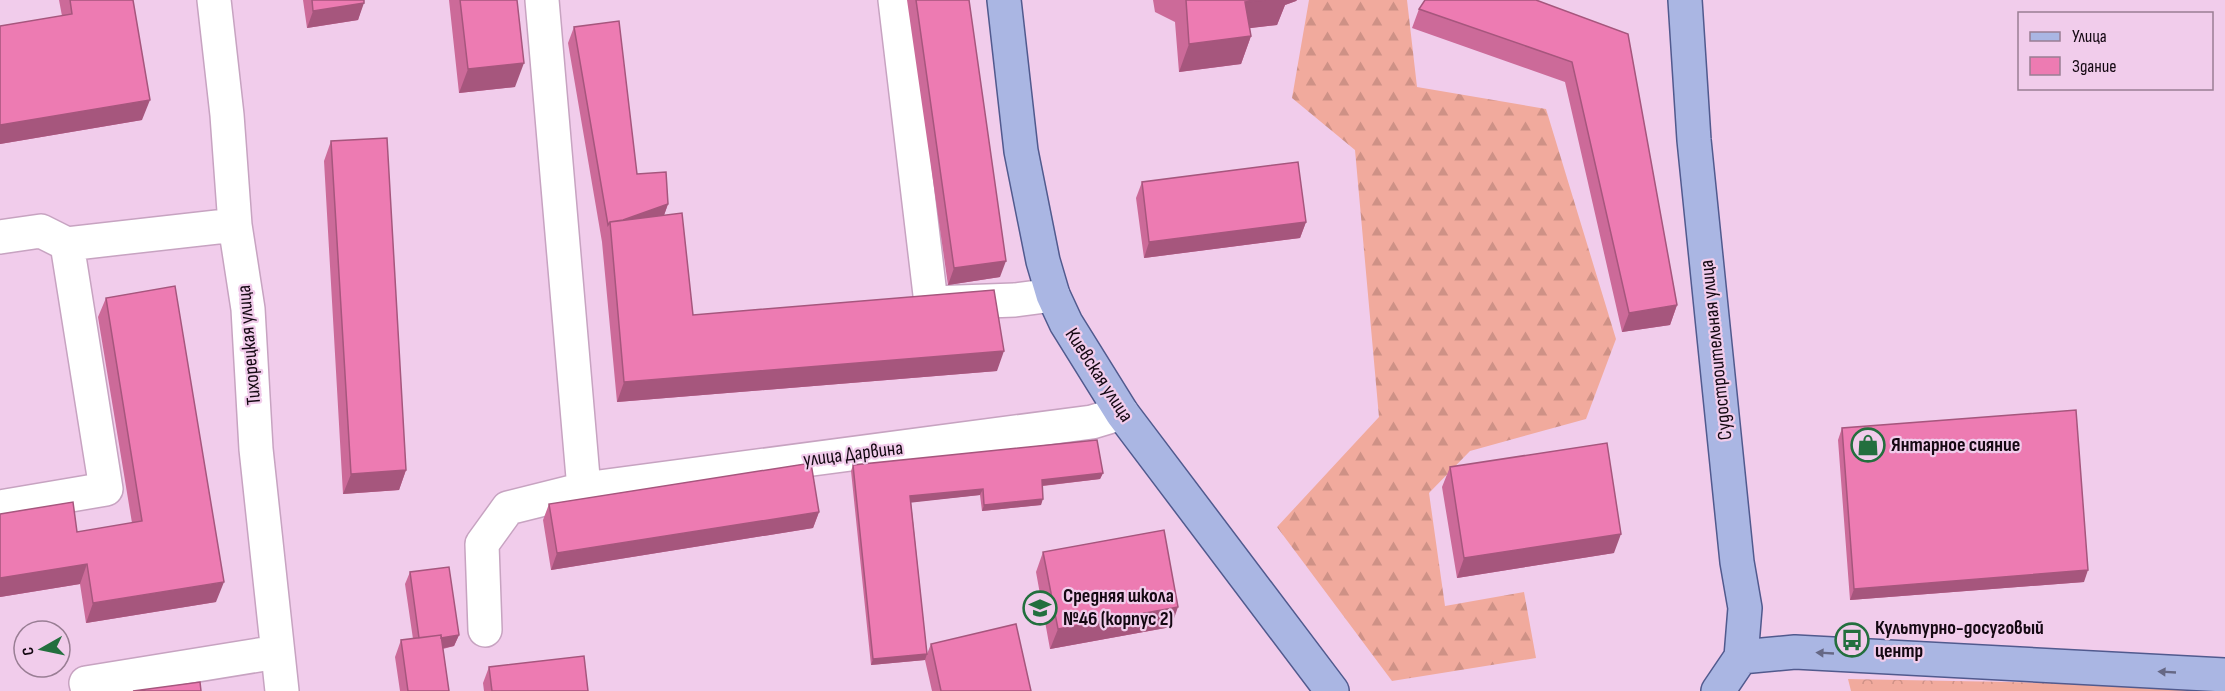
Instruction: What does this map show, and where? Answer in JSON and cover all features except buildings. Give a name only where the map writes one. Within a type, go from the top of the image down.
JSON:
[{"type":"main road","name":"Киевская улица","points":[[1004,0],[1021,151],[1043,261],[1053,295],[1066,323],[1122,413],[1332,691]]},
{"type":"main road","name":"Судостроительная улица","points":[[1685,0],[1696,163],[1737,562],[1745,608],[1742,657]]},
{"type":"main road","points":[[1718,691],[1742,657],[1795,652],[2225,675]]},
{"type":"street","name":"Тихорецкая улица","points":[[214,0],[236,225],[248,309],[256,449],[282,691]]},
{"type":"street","points":[[542,0],[584,489]]},
{"type":"street","points":[[895,0],[931,303],[1016,300],[1053,295]]},
{"type":"street","points":[[0,237],[41,231],[67,244],[236,225]]},
{"type":"street","points":[[0,507],[106,489],[67,244]]},
{"type":"street","name":"улица Дарвина","points":[[485,630],[482,544],[508,508],[584,489],[1092,422],[1122,413]]},
{"type":"street","points":[[80,688],[277,652]]},
{"type":"green space","points":[[1309,0],[1407,0],[1417,87],[1546,109],[1616,339],[1586,419],[1470,451],[1429,493],[1445,606],[1524,592],[1536,658],[1392,681],[1277,527],[1379,417],[1355,150],[1292,98]]},
{"type":"green space","points":[[1848,679],[2225,686],[2225,691],[1851,691]]},
{"type":"place","name":"Янтарное сияние","points":[[1868,445]]},
{"type":"place","name":"Средняя школа №46 (корпус 2)","points":[[1040,608]]},
{"type":"place","name":"Культурно-досуговый центр","points":[[1852,640]]}]
